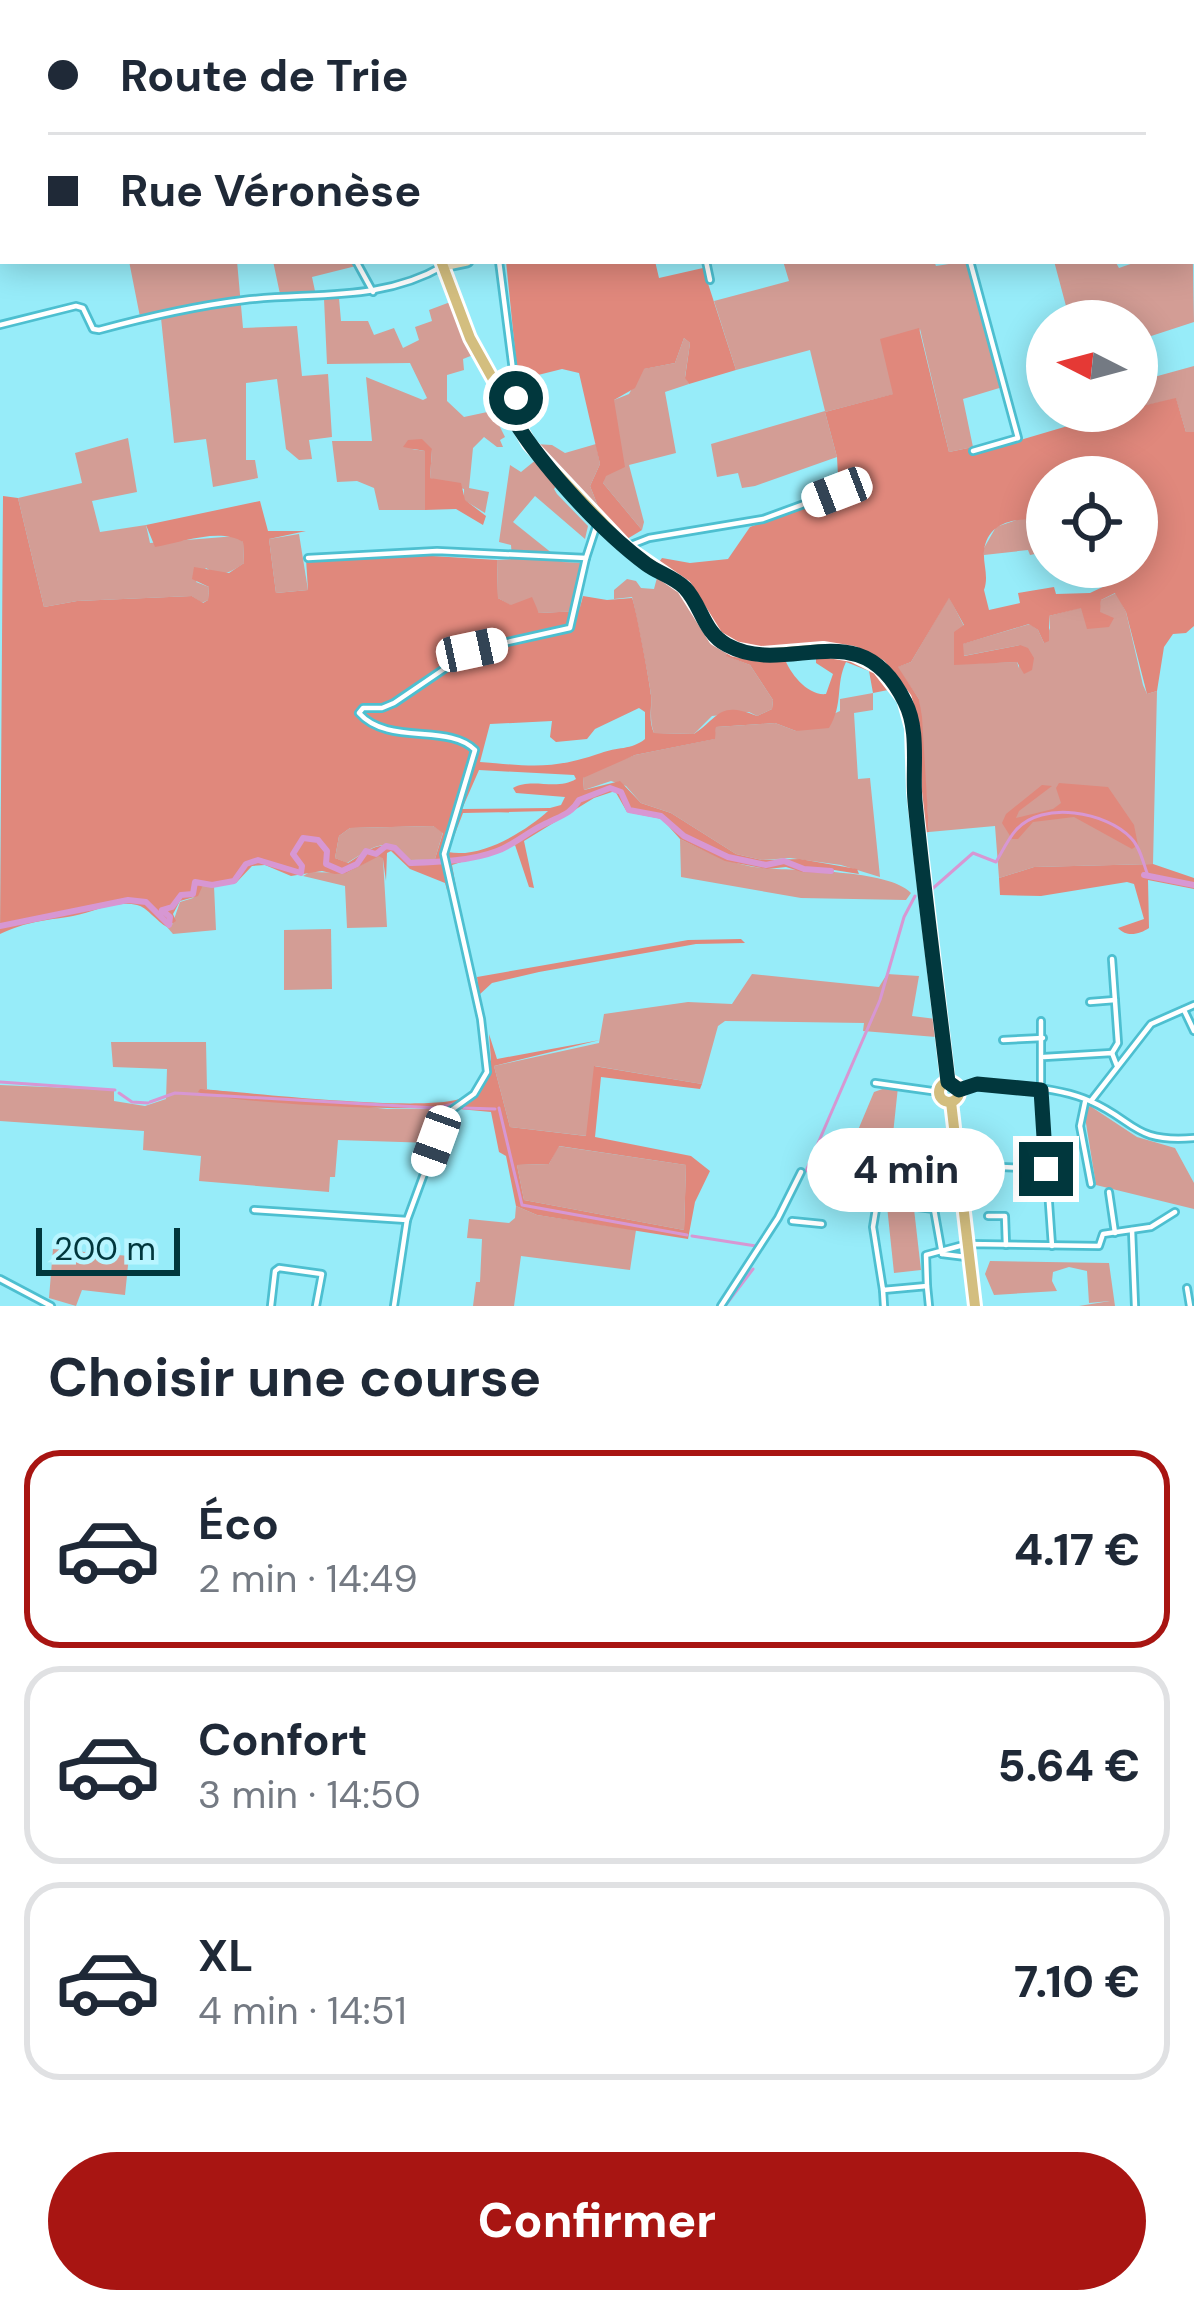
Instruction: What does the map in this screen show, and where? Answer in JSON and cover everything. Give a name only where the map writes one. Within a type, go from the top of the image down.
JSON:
[{"type":"main road","points":[[442,264],[470,338],[529,445],[626,547],[684,587],[704,624],[725,644],[772,655],[833,649],[866,659],[890,678],[904,699],[912,728],[914,792],[949,1088],[942,1100],[951,1102],[975,1306]]},
{"type":"street","points":[[358,264],[373,292]]},
{"type":"street","points":[[0,325],[76,306],[83,308],[93,328],[99,330],[242,300],[373,292],[405,285],[442,264]]},
{"type":"street","points":[[500,264],[516,394],[507,408]]},
{"type":"street","points":[[707,264],[710,280]]},
{"type":"street","points":[[971,264],[1018,438],[973,451]]},
{"type":"street","points":[[626,547],[666,534],[763,519],[837,492]]},
{"type":"street","points":[[394,1306],[407,1220],[446,1114],[474,1094],[487,1072],[481,1019],[444,859],[475,751],[472,746],[372,724],[359,713],[394,703],[472,650],[570,628],[599,520]]},
{"type":"street","points":[[308,558],[437,551],[586,559]]},
{"type":"street","points":[[1112,959],[1118,1043],[1112,1053]]},
{"type":"street","points":[[1090,1002],[1115,1000]]},
{"type":"street","points":[[1090,1184],[1080,1126],[1089,1100],[1151,1024],[1194,1005]]},
{"type":"street","points":[[1184,1010],[1194,1031]]},
{"type":"street","points":[[1041,1021],[1052,1246]]},
{"type":"street","points":[[1003,1040],[1043,1038]]},
{"type":"street","points":[[1118,1043],[1132,1047]]},
{"type":"street","points":[[1043,1058],[1112,1053]]},
{"type":"street","points":[[1112,1053],[1117,1066]]},
{"type":"street","points":[[875,1083],[1041,1090],[1089,1100],[1137,1132],[1192,1139]]},
{"type":"street","points":[[958,1165],[1046,1169]]},
{"type":"street","points":[[722,1306],[759,1251],[801,1172]]},
{"type":"street","points":[[1109,1192],[1115,1233]]},
{"type":"street","points":[[884,1306],[873,1227],[875,1209],[885,1203],[934,1209],[942,1254]]},
{"type":"street","points":[[254,1210],[407,1220]]},
{"type":"street","points":[[928,1306],[926,1256],[1006,1245],[1099,1246],[1103,1234],[1151,1227],[1175,1212]]},
{"type":"street","points":[[988,1216],[1005,1216],[1006,1245]]},
{"type":"street","points":[[792,1221],[822,1224]]},
{"type":"street","points":[[1132,1230],[1135,1306]]},
{"type":"street","points":[[942,1254],[968,1251]]},
{"type":"street","points":[[271,1306],[279,1268],[322,1274],[316,1306]]},
{"type":"street","points":[[0,1279],[51,1306]]},
{"type":"street","points":[[883,1290],[927,1286]]},
{"type":"street","points":[[1187,1288],[1190,1306]]},
{"type":"shaded area","points":[[130,264],[237,264],[243,328],[297,326],[302,376],[328,374],[332,437],[309,440],[312,459],[299,460],[286,449],[277,379],[246,383],[246,460],[255,460],[258,478],[213,487],[206,439],[174,443],[161,318],[141,322]]},
{"type":"shaded area","points":[[274,264],[364,264],[312,277],[315,291],[280,294]]},
{"type":"shaded area","points":[[506,264],[656,264],[659,278],[703,268],[736,370],[689,384],[685,378],[690,343],[684,338],[675,363],[644,369],[635,388],[614,400],[625,467],[606,476],[603,483],[642,530],[627,539],[601,514],[590,486],[600,464],[579,373],[562,369],[518,380]]},
{"type":"shaded area","points":[[784,264],[969,264],[1006,386],[963,399],[973,447],[949,452],[920,329],[894,394],[825,412],[837,457],[755,486],[742,488],[738,473],[717,477],[711,444],[825,411],[810,350],[736,370],[714,301],[789,281]]},
{"type":"shaded area","points":[[1055,264],[1117,264],[1119,268],[1193,264],[1194,322],[1158,334],[1158,300],[1064,300]]},
{"type":"shaded area","points":[[339,298],[341,321],[368,321],[374,335],[394,328],[403,348],[419,340],[415,327],[432,321],[429,310],[453,301],[473,355],[463,359],[464,370],[447,375],[447,401],[464,417],[492,411],[505,437],[500,440],[503,447],[484,437],[473,448],[469,488],[489,492],[485,513],[464,500],[464,489],[430,478],[432,449],[412,449],[425,451],[427,458],[425,510],[379,510],[374,488],[357,481],[337,482],[332,441],[372,441],[366,377],[427,398],[410,363],[327,364],[324,299]]},
{"type":"shaded area","points":[[919,328],[949,452],[973,447],[976,453],[1047,432],[1158,432],[1158,402],[1176,398],[1186,432],[1194,432],[1194,626],[1186,633],[1173,634],[1164,647],[1157,691],[1147,694],[1126,612],[1115,593],[1101,600],[1100,612],[1114,618],[1109,627],[1087,629],[1081,608],[1049,616],[1049,641],[1044,643],[1029,624],[963,644],[964,656],[1020,645],[1028,648],[1034,658],[1032,670],[1024,674],[1017,662],[954,665],[954,632],[964,625],[949,598],[911,662],[898,667],[919,699],[922,717],[929,832],[922,833],[904,690],[888,670],[851,652],[765,651],[731,643],[716,630],[687,587],[657,565],[662,558],[690,563],[728,559],[750,527],[839,494],[837,457],[825,412],[893,394],[880,339]]},
{"type":"shaded area","points":[[684,338],[690,343],[685,377],[689,384],[665,392],[676,453],[629,465],[642,530],[603,483],[614,400],[629,394],[643,369],[675,363]]},
{"type":"shaded area","points":[[1194,366],[1194,432],[1186,432],[1176,399],[1158,403],[1158,376]]},
{"type":"shaded area","points":[[128,438],[137,492],[92,501],[100,532],[146,525],[150,543],[236,536],[243,542],[244,563],[225,573],[206,568],[196,582],[209,587],[208,600],[202,603],[192,596],[44,607],[18,498],[82,483],[75,453]]},
{"type":"shaded area","points":[[422,439],[432,449],[430,478],[461,483],[465,500],[486,516],[483,525],[456,509],[425,510],[425,451],[403,447],[408,440]]},
{"type":"shaded area","points":[[535,444],[552,445],[565,453],[596,444],[600,464],[590,486],[601,514]]},
{"type":"shaded area","points":[[537,459],[558,483],[557,494],[588,526],[585,539],[535,496],[513,522],[563,562],[584,563],[580,611],[539,613],[535,606],[510,605],[498,598],[497,560],[512,559],[511,545],[499,542],[510,465],[521,472]]},
{"type":"shaded area","points":[[3,496],[18,498],[44,607],[192,596],[203,603],[208,600],[209,587],[192,579],[194,567],[229,573],[244,563],[243,542],[212,536],[155,547],[146,525],[260,501],[268,531],[306,531],[269,539],[276,593],[308,590],[306,559],[400,554],[497,560],[498,598],[511,605],[532,597],[539,613],[579,611],[583,596],[632,598],[654,733],[694,734],[727,710],[757,716],[772,709],[773,700],[750,665],[726,656],[730,650],[784,657],[800,683],[819,694],[826,694],[833,674],[816,663],[816,652],[871,664],[893,689],[873,693],[869,671],[846,662],[829,728],[796,731],[775,723],[716,727],[715,739],[635,755],[583,778],[584,790],[620,781],[641,803],[671,813],[736,854],[762,860],[800,859],[857,869],[859,874],[767,869],[725,861],[680,839],[662,819],[627,812],[615,791],[594,798],[524,841],[534,888],[529,887],[515,845],[452,865],[456,887],[447,890],[445,883],[410,869],[391,851],[387,853],[386,881],[379,856],[347,873],[335,874],[291,876],[265,865],[252,866],[236,883],[203,885],[198,896],[180,901],[173,914],[176,921],[167,927],[141,906],[121,904],[0,934]],"holes":[[[639,708],[645,712],[645,739],[629,747],[555,764],[480,762],[490,724],[552,721],[550,737],[556,742],[587,739],[595,729]],[[479,770],[574,775],[576,779],[513,788],[516,793],[565,797],[561,805],[550,808],[462,809]],[[548,811],[515,835],[488,847],[448,852],[463,813]],[[433,826],[443,833],[435,859],[409,860],[393,847],[379,846],[348,863],[335,858],[339,836],[350,828]]]},
{"type":"shaded area","points":[[1026,518],[1026,550],[984,555],[996,527]]},
{"type":"shaded area","points":[[299,534],[308,590],[276,593],[269,539]]},
{"type":"shaded area","points":[[658,574],[685,593],[730,650],[727,656],[750,665],[773,700],[772,709],[757,716],[749,712],[712,716],[694,734],[654,733],[632,597],[614,599],[614,590],[627,579],[654,589]]},
{"type":"shaded area","points":[[1116,593],[1126,612],[1143,685],[1147,694],[1157,691],[1153,864],[1034,867],[999,878],[995,826],[929,832],[919,699],[897,667],[911,662],[949,597],[964,626],[954,664],[1017,662],[1019,668],[1020,645],[963,656],[962,644],[1030,624],[1044,643],[1049,616],[1082,607],[1099,612],[1101,600]]},
{"type":"shaded area","points":[[873,693],[873,710],[854,713],[858,779],[870,778],[880,877],[841,865],[736,854],[671,813],[641,803],[626,786],[611,781],[584,790],[583,778],[589,772],[635,755],[714,739],[716,727],[775,723],[796,731],[840,711],[840,699]]},
{"type":"shaded area","points":[[1059,783],[1108,787],[1134,825],[1138,845],[1132,849],[1074,817],[1033,822],[1018,839],[1012,839],[1002,823],[1006,814],[1042,785],[1052,786],[1016,818],[1053,809],[1061,803]]},
{"type":"shaded area","points":[[433,826],[443,832],[435,859],[409,860],[386,845],[347,863],[335,858],[339,836],[350,828]]},
{"type":"shaded area","points":[[680,839],[740,864],[863,875],[900,885],[911,893],[906,900],[801,898],[681,877]]},
{"type":"shaded area","points":[[379,855],[387,927],[347,928],[345,886],[303,876],[347,873]]},
{"type":"shaded area","points":[[1153,864],[1194,878],[1194,889],[1148,880],[1149,928],[1138,933],[1118,928],[1144,919],[1134,884],[1127,882],[1041,896],[1000,895],[999,878],[1034,867]]},
{"type":"shaded area","points":[[203,885],[214,886],[216,930],[173,934],[167,927],[180,902],[193,898]]},
{"type":"shaded area","points":[[331,929],[332,989],[284,990],[284,930]]},
{"type":"shaded area","points":[[741,939],[745,943],[696,944],[539,972],[492,983],[479,995],[477,977],[688,940]]},
{"type":"shaded area","points":[[752,974],[879,987],[887,974],[919,976],[912,1016],[936,1019],[936,1037],[863,1031],[864,1023],[725,1021],[718,1026],[702,1084],[595,1066],[587,1136],[510,1127],[494,1066],[599,1043],[604,1014],[688,1002],[732,1004]]},
{"type":"shaded area","points":[[489,1034],[497,1059],[600,1040],[494,1066],[510,1127],[586,1136],[594,1066],[702,1084],[700,1089],[601,1077],[595,1137],[691,1156],[710,1171],[695,1202],[688,1239],[537,1215],[516,1206],[491,1112],[455,1105],[368,1108],[283,1103],[198,1092],[380,1103],[446,1102],[469,1093],[491,1060]],"holes":[[[559,1146],[686,1165],[684,1230],[524,1200],[517,1165],[549,1164]]]},
{"type":"shaded area","points":[[111,1042],[206,1042],[207,1089],[201,1089],[387,1109],[445,1109],[432,1143],[338,1140],[329,1192],[199,1181],[201,1156],[143,1150],[144,1131],[0,1121],[0,1085],[114,1090],[114,1101],[145,1106],[166,1099],[167,1069],[113,1067]]},
{"type":"shaded area","points":[[898,1087],[893,1134],[928,1147],[950,1144],[955,1185],[840,1173],[874,1092]]},
{"type":"shaded area","points":[[1090,1106],[1137,1137],[1175,1148],[1194,1183],[1194,1209],[1096,1185],[1084,1111]]},
{"type":"shaded area","points":[[558,1146],[686,1165],[684,1230],[524,1200],[517,1165],[549,1164]]},
{"type":"shaded area","points":[[516,1206],[537,1215],[636,1230],[630,1270],[521,1256],[514,1306],[473,1306],[476,1282],[480,1282],[482,1239],[467,1238],[469,1219],[509,1223],[515,1218]]},
{"type":"shaded area","points":[[887,1206],[914,1209],[921,1270],[894,1273]]},
{"type":"shaded area","points":[[53,1249],[129,1256],[125,1295],[82,1290],[76,1306],[49,1298]]},
{"type":"shaded area","points":[[990,1261],[1109,1263],[1115,1306],[1079,1306],[1110,1301],[1089,1303],[1087,1271],[1069,1267],[1053,1272],[1057,1291],[994,1295],[985,1274]]},
{"type":"waterway","points":[[0,926],[128,900],[146,902],[169,925],[170,917],[162,910],[172,907],[181,895],[193,894],[195,882],[234,881],[246,864],[258,860],[301,873],[302,866],[293,854],[303,838],[318,840],[327,851],[326,864],[342,871],[357,864],[366,851],[376,854],[386,846],[410,863],[476,857],[504,848],[566,814],[579,800],[610,788],[621,792],[629,810],[661,816],[684,836],[728,857],[831,871]]},
{"type":"waterway","points":[[931,890],[973,853],[996,862],[1027,821],[1057,812],[1091,816],[1120,829],[1137,846],[1147,873]]},
{"type":"waterway","points":[[1144,875],[1194,885]]},
{"type":"waterway","points":[[806,1171],[880,1000],[904,917],[915,896]]},
{"type":"waterway","points":[[0,1082],[115,1090]]},
{"type":"waterway","points":[[119,1093],[132,1102],[148,1103]]},
{"type":"waterway","points":[[150,1102],[175,1093],[436,1108],[458,1103]]},
{"type":"waterway","points":[[464,1108],[495,1109]]},
{"type":"waterway","points":[[499,1108],[522,1205],[687,1235]]},
{"type":"waterway","points":[[692,1236],[756,1246]]},
{"type":"waterway","points":[[725,1306],[753,1269]]},
{"type":"route","points":[[516,398],[507,408],[545,464],[648,566],[684,587],[704,624],[725,644],[772,655],[840,651],[866,659],[897,687],[912,728],[916,815],[948,1082],[959,1090],[977,1084],[1041,1090],[1046,1169]]}]
